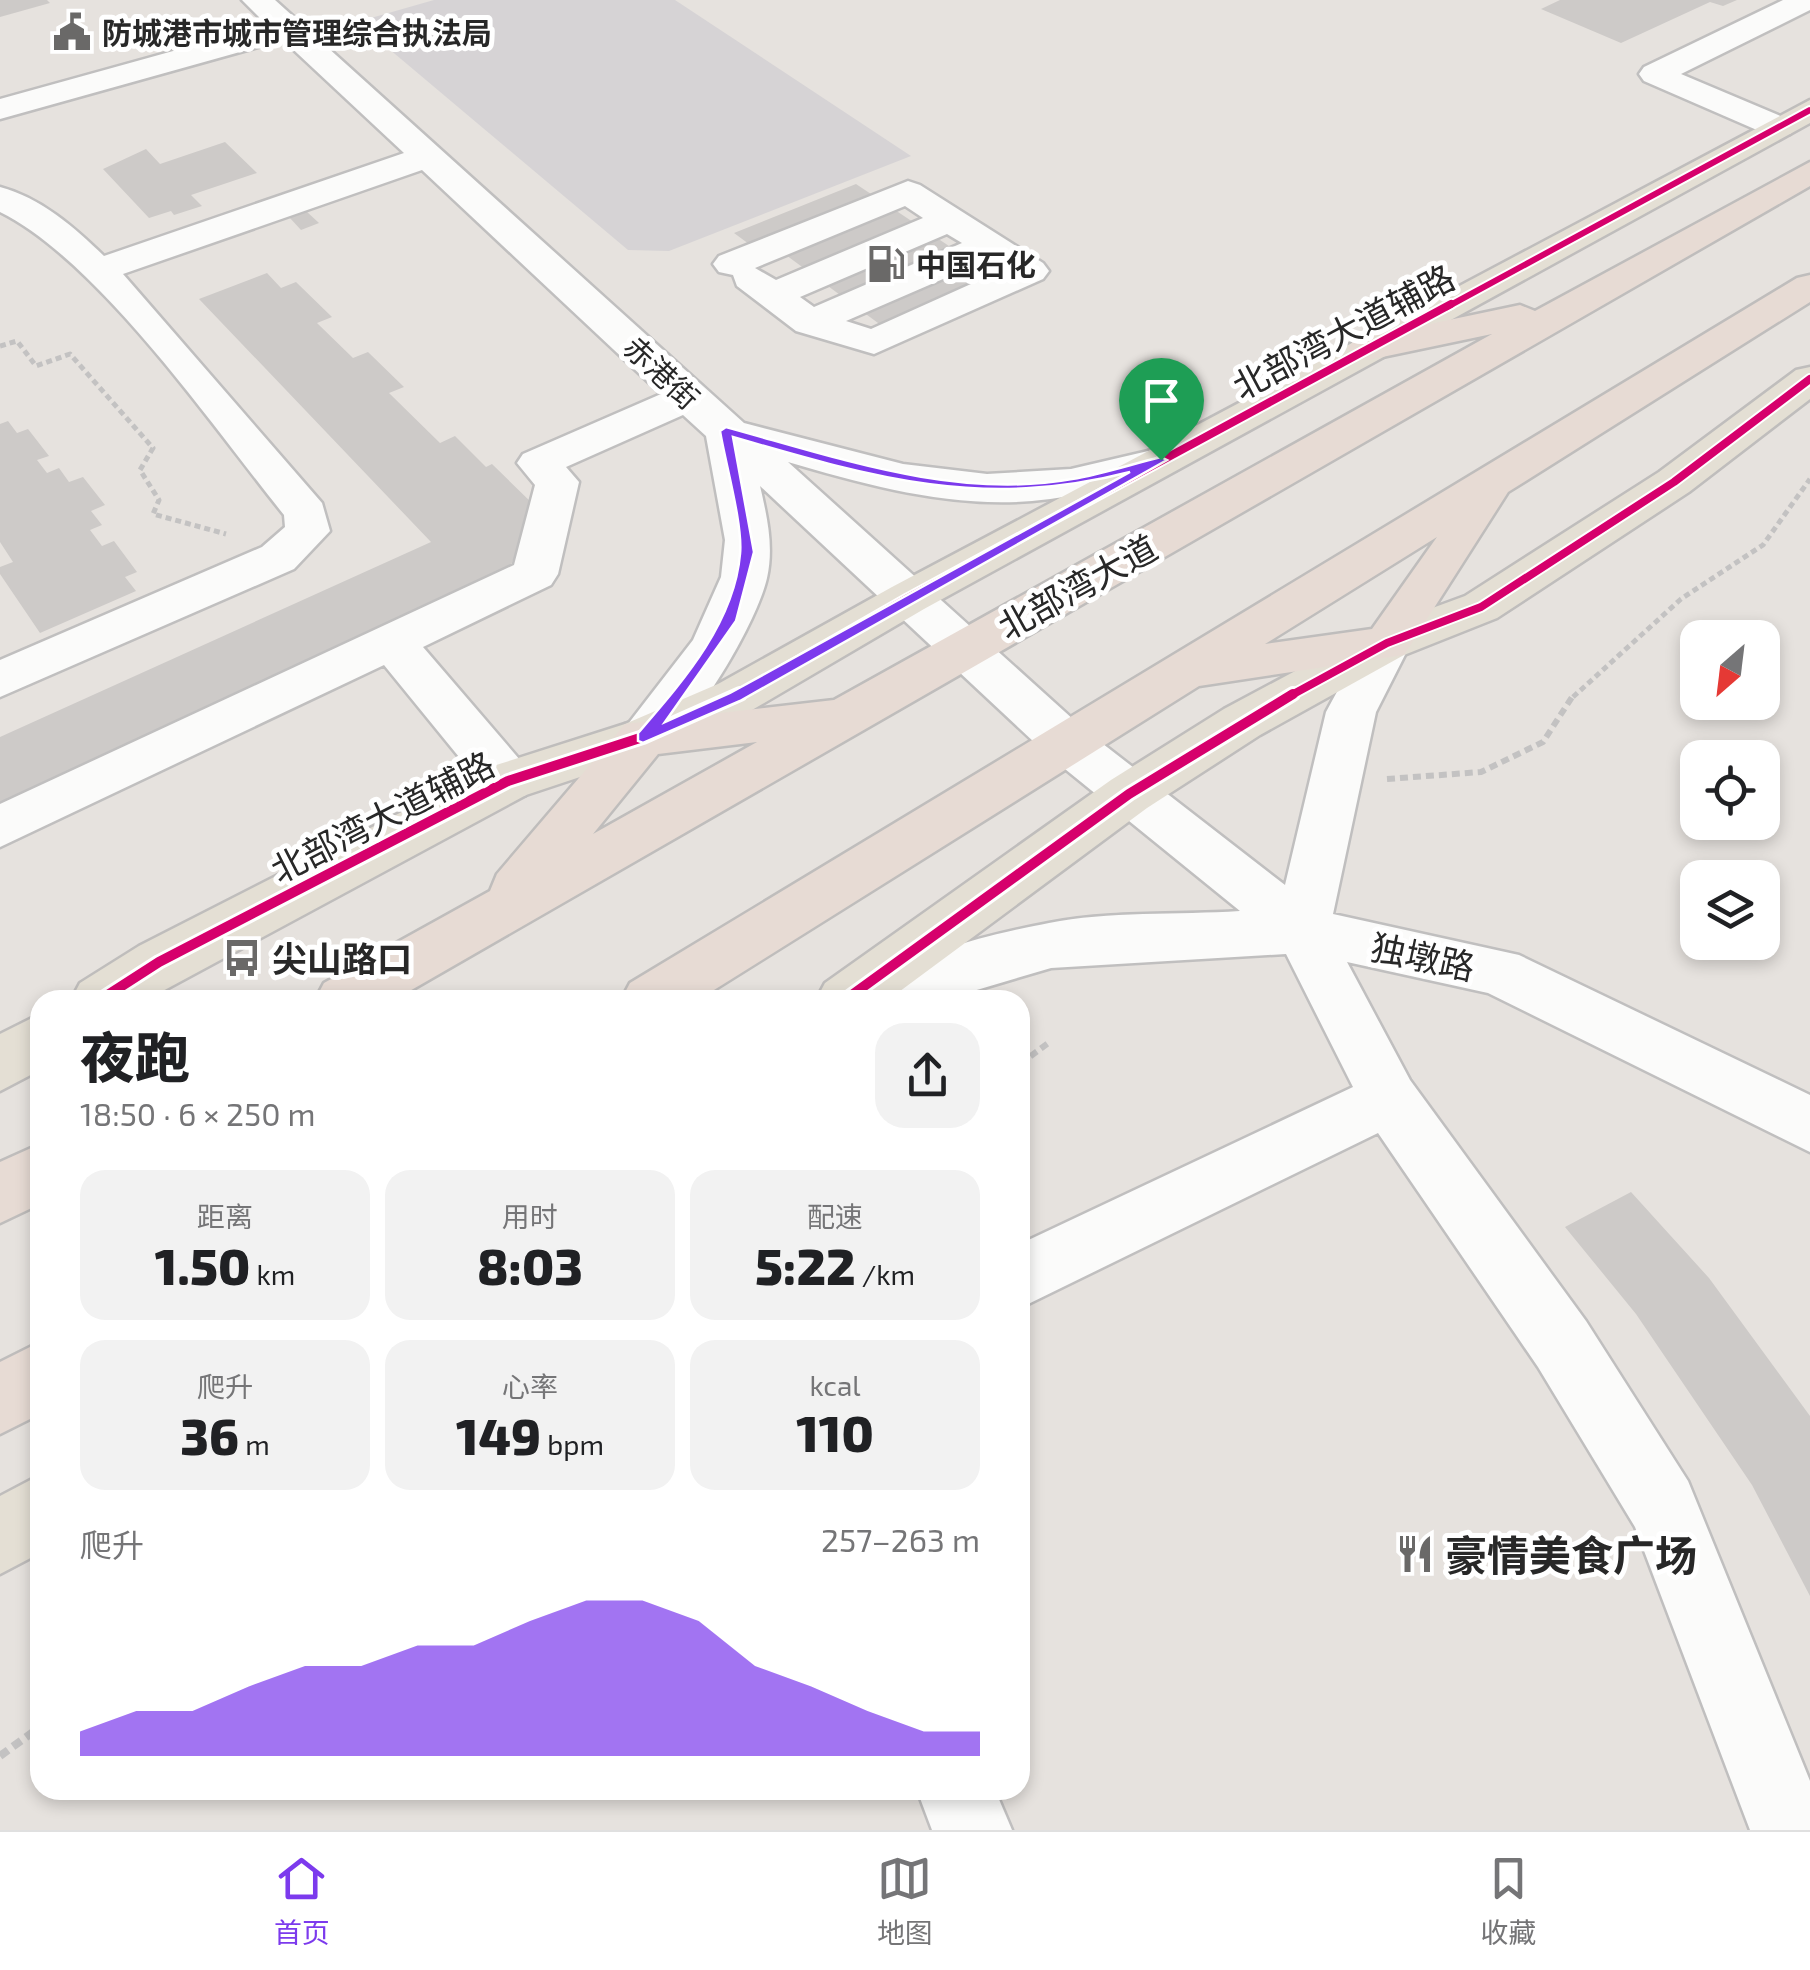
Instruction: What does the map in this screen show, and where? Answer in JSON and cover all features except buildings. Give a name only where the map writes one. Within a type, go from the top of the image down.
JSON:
[{"type":"highway","name":"北部湾大道","points":[[362,990],[1810,172]]},
{"type":"highway","points":[[666,990],[1810,286]]},
{"type":"highway","points":[[1368,348],[1572,306]]},
{"type":"highway","points":[[1182,673],[1387,642],[1501,476]]},
{"type":"highway","points":[[495,914],[643,737],[850,714]]},
{"type":"highway","points":[[0,1194],[30,1178]]},
{"type":"main road","name":"北部湾大道辅路","points":[[116,990],[159,962],[508,781],[643,737],[735,697],[908,598],[1794,119]]},
{"type":"main road","points":[[859,990],[1129,794],[1242,722],[1387,642],[1481,607],[1674,482],[1810,379]]},
{"type":"main road","points":[[0,1065],[30,1046]]},
{"type":"main road","points":[[0,1538],[30,1518]]},
{"type":"street","name":"赤港街","points":[[257,0],[1067,743]]},
{"type":"street","points":[[1794,119],[1655,74],[1807,0]]},
{"type":"street","points":[[0,110],[288,29]]},
{"type":"street","points":[[99,270],[427,156]]},
{"type":"street","points":[[908,192],[950,220],[1030,271],[874,342],[810,324],[732,264],[908,192]]},
{"type":"street","points":[[0,198],[42,218],[99,270],[306,513],[308,532],[298,543],[258,567],[0,680]]},
{"type":"street","points":[[772,295],[950,220]]},
{"type":"street","points":[[0,827],[535,574],[557,482],[538,464],[689,397]]},
{"type":"street","points":[[643,737],[683,690],[729,621],[748,552],[726,431],[866,471],[987,487],[1069,484],[1161,460]]},
{"type":"street","points":[[392,642],[508,781]]},
{"type":"street","points":[[1387,642],[1350,712],[1302,930],[1389,1098],[1562,1344],[1663,1506],[1790,1830]]},
{"type":"street","name":"独墩路","points":[[1067,743],[1302,930],[1499,972],[1810,1124]]},
{"type":"street","points":[[911,990],[931,979],[1051,945],[1302,930]]},
{"type":"street","points":[[1030,1272],[1389,1098]]},
{"type":"street","points":[[960,1800],[972,1830]]},
{"type":"path","points":[[0,346],[17,340],[36,366],[70,354],[153,448],[140,470],[160,500],[153,514],[171,524],[215,528],[235,540],[258,567]]},
{"type":"path","points":[[1381,780],[1481,772],[1543,742],[1575,692],[1681,600],[1763,545],[1810,479]]},
{"type":"path","points":[[1030,1057],[1051,1041]]},
{"type":"path","points":[[0,1756],[30,1734]]},
{"type":"shaded area","points":[[434,0],[675,0],[911,156],[669,251],[628,250],[357,22]]},
{"type":"cycle path","points":[[116,990],[159,962],[508,781],[643,737],[735,697],[908,598],[1810,110]]},
{"type":"cycle path","points":[[859,990],[1129,794],[1242,722],[1387,643],[1481,607],[1674,482],[1810,379]]},
{"type":"place","name":"防城港市城市管理综合执法局","points":[[72,32]]},
{"type":"place","name":"中国石化","points":[[886,264]]},
{"type":"place","name":"尖山路口","points":[[242,958]]},
{"type":"place","name":"豪情美食广场","points":[[1415,1554]]},
{"type":"route","points":[[726,431],[866,471],[987,487],[1069,484],[1161,460],[735,697],[643,737],[683,690],[729,621],[748,552],[726,431]]}]
